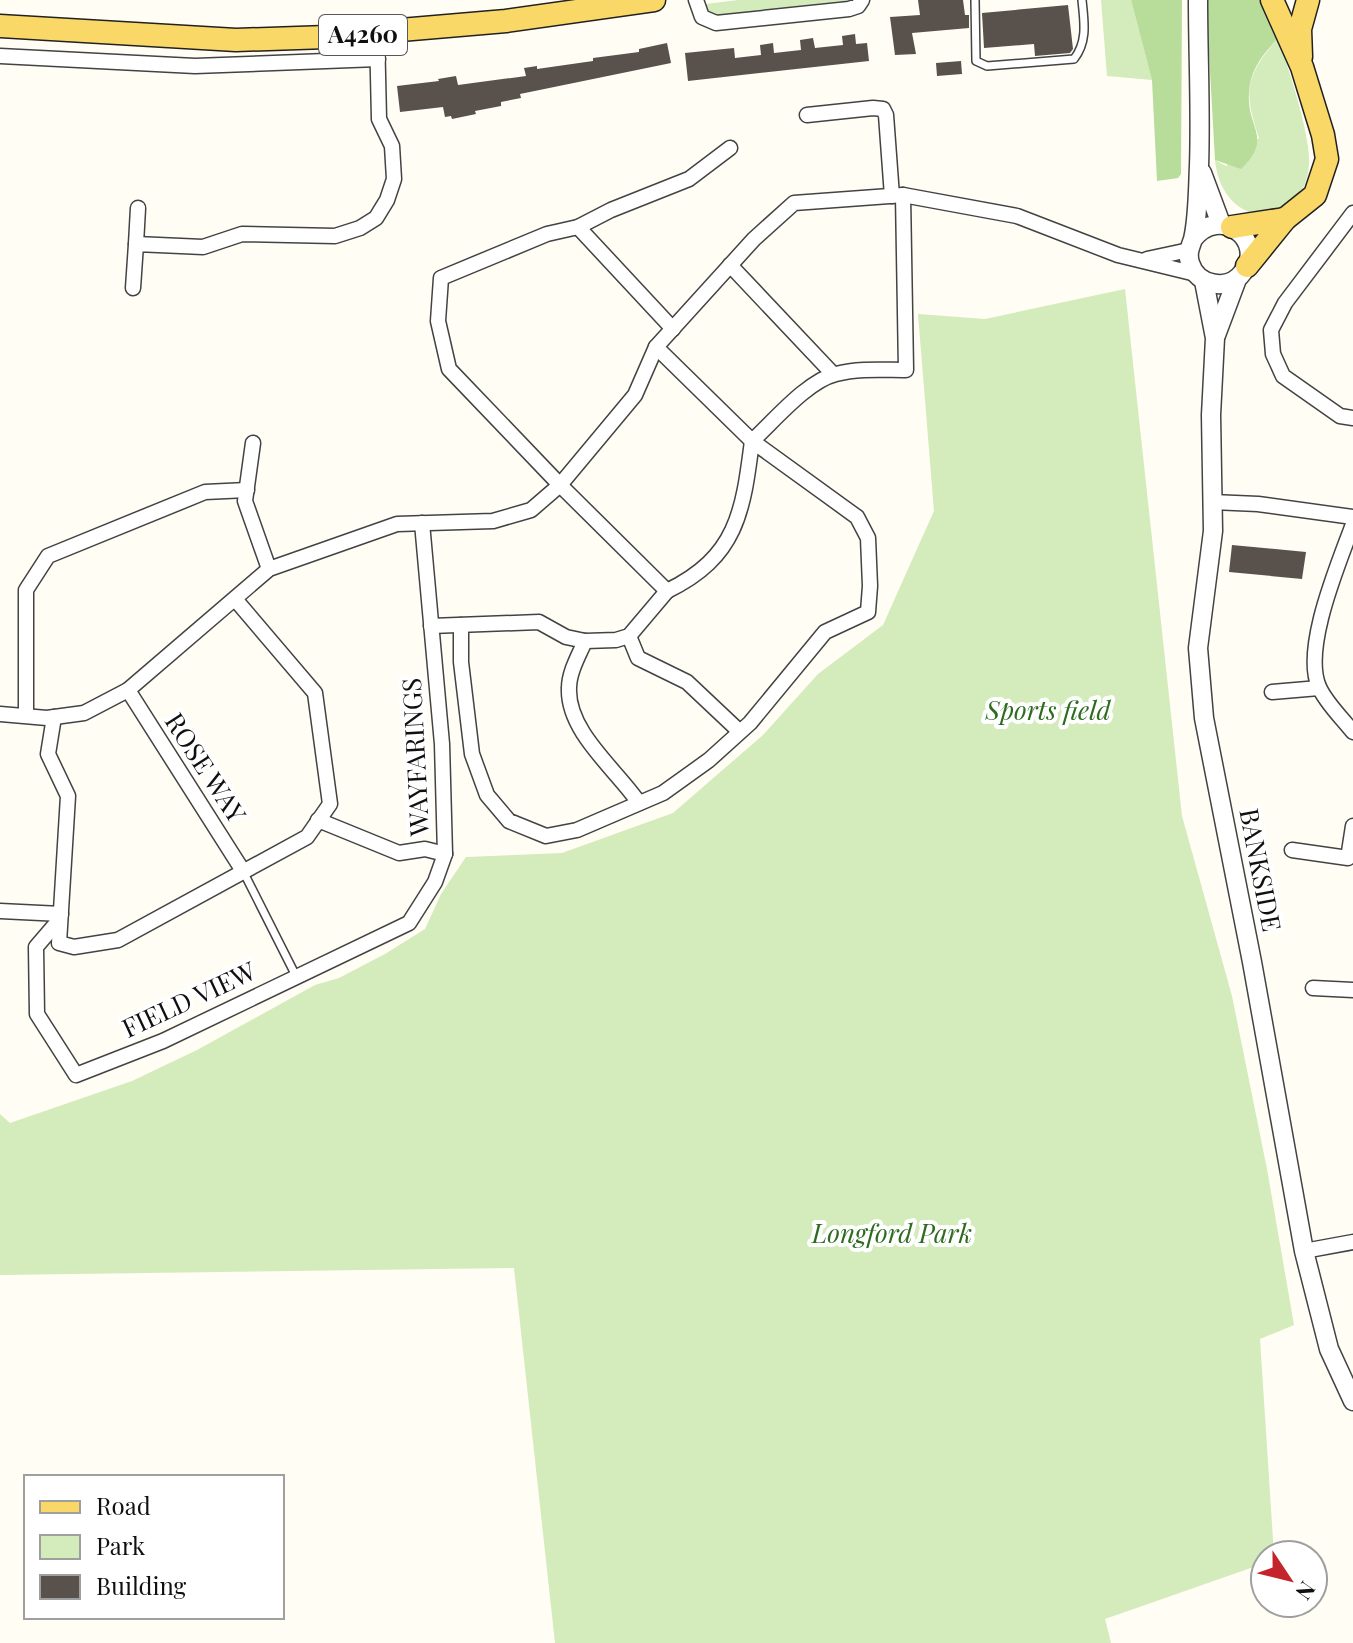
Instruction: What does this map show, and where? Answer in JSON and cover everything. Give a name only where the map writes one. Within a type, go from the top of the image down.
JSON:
[{"type":"main road","name":"A4260","points":[[0,26],[236,40],[356,36],[506,21],[654,0]]},
{"type":"main road","points":[[1242,272],[1285,219],[1315,195],[1327,159],[1323,135],[1302,67],[1272,0]]},
{"type":"main road","points":[[1302,67],[1300,29],[1308,0]]},
{"type":"main road","points":[[1227,226],[1285,219]]},
{"type":"street","points":[[696,0],[702,17],[716,23],[849,9],[858,6],[862,0]]},
{"type":"street","points":[[1198,0],[1199,167],[1189,259],[1200,278]]},
{"type":"street","points":[[136,244],[203,247],[242,234],[335,236],[360,228],[376,218],[387,200],[394,179],[392,146],[379,119],[377,32]]},
{"type":"street","points":[[0,56],[195,66],[378,59]]},
{"type":"street","points":[[431,626],[539,622],[566,637],[585,641],[616,640],[629,636],[667,591],[692,579],[727,543],[745,500],[752,441],[800,395],[833,374],[866,369],[906,370],[897,195],[886,115],[883,109],[873,108],[807,115]]},
{"type":"street","points":[[667,591],[449,369],[438,321],[441,278],[547,234],[578,227],[611,210],[689,179],[730,148]]},
{"type":"street","points":[[0,714],[54,717],[84,713],[128,690],[269,569],[397,524],[493,521],[531,510],[560,485],[635,395],[656,347],[730,265],[794,203],[897,195],[1017,216],[1118,255],[1221,285],[1242,272],[1249,257],[1245,239],[1227,226],[1199,167]]},
{"type":"street","points":[[133,288],[138,208]]},
{"type":"street","points":[[1353,213],[1285,303],[1271,330],[1273,354],[1283,376],[1340,416],[1353,418]]},
{"type":"street","points":[[1143,260],[1191,244],[1205,227],[1227,226]]},
{"type":"street","points":[[578,227],[673,329]]},
{"type":"street","points":[[730,265],[833,374]]},
{"type":"street","name":"BANKSIDE","points":[[1215,338],[1242,272]]},
{"type":"street","name":"BANKSIDE","points":[[1200,278],[1215,338],[1211,415],[1213,531],[1198,648],[1201,696],[1304,1251],[1329,1349],[1353,1401]]},
{"type":"street","points":[[461,625],[461,662],[472,754],[487,795],[509,821],[546,836],[577,830],[663,793],[709,760],[750,723],[825,632],[868,612],[868,538],[857,517],[752,441],[656,347]]},
{"type":"street","points":[[253,443],[245,501],[269,569]]},
{"type":"street","points":[[26,715],[26,590],[48,556],[205,492],[247,490]]},
{"type":"street","points":[[1212,502],[1258,504],[1353,517]]},
{"type":"street","name":"WAYFARINGS","points":[[318,820],[399,853],[425,849],[445,854],[442,744],[422,523]]},
{"type":"street","points":[[1353,524],[1318,631],[1314,668],[1319,688],[1353,732]]},
{"type":"street","points":[[54,717],[48,754],[68,796],[59,943],[74,947],[118,940],[307,837],[330,804],[315,693],[235,599]]},
{"type":"street","points":[[629,636],[638,658],[687,682],[739,731]]},
{"type":"street","points":[[585,641],[573,669],[569,689],[577,720],[597,753],[626,783],[639,803]]},
{"type":"street","points":[[1272,692],[1319,688]]},
{"type":"street","name":"ROSE WAY","points":[[128,690],[243,871]]},
{"type":"street","points":[[1292,850],[1348,858],[1353,826]]},
{"type":"street","name":"FIELD VIEW","points":[[60,916],[36,947],[37,1014],[76,1075],[163,1041],[409,923],[435,882],[445,854]]},
{"type":"street","points":[[0,911],[60,916]]},
{"type":"street","points":[[1313,988],[1353,990]]},
{"type":"street","points":[[1304,1251],[1353,1242]]},
{"type":"lane","points":[[975,0],[976,61],[987,66],[1074,59],[1082,49],[1085,30],[1082,0]]},
{"type":"lane","points":[[243,871],[296,976]]},
{"type":"green space","points":[[738,0],[855,0],[842,5],[841,1],[722,15],[721,18],[706,13],[706,4]]},
{"type":"green space","points":[[1101,0],[1131,0],[1152,80],[1107,76]]},
{"type":"green space","points":[[1131,0],[1182,0],[1181,174],[1178,178],[1157,181],[1152,80]]},
{"type":"green space","points":[[1206,0],[1263,0],[1278,38],[1262,57],[1252,77],[1249,105],[1256,132],[1256,149],[1241,169],[1215,160]]},
{"type":"green space","points":[[1278,38],[1303,120],[1309,165],[1304,187],[1293,203],[1278,212],[1262,215],[1246,211],[1232,200],[1221,183],[1215,160],[1226,166],[1259,138],[1251,108],[1250,85],[1259,63]]},
{"type":"green space","name":"Longford Park","points":[[1125,289],[1182,816],[1232,996],[1294,1325],[1260,1339],[1273,1539],[1249,1539],[1249,1569],[1105,1619],[1111,1643],[555,1643],[514,1268],[0,1275],[0,1114],[10,1123],[132,1081],[197,1050],[315,985],[339,978],[385,954],[425,929],[441,894],[466,857],[562,853],[673,813],[763,735],[818,674],[883,625],[934,511],[918,314],[985,319]]},
{"type":"building","points":[[918,0],[963,0],[965,15],[969,15],[969,28],[912,33],[916,54],[895,55],[890,17],[920,15]]},
{"type":"building","points":[[1068,5],[1073,49],[1070,53],[1035,56],[1034,44],[984,48],[982,13]]},
{"type":"building","points":[[855,34],[856,44],[867,43],[869,61],[688,81],[685,53],[734,48],[735,58],[761,55],[760,45],[773,43],[774,53],[801,50],[800,40],[813,38],[815,48],[843,45],[842,36]]},
{"type":"building","points":[[667,43],[671,63],[520,94],[521,98],[475,111],[476,114],[452,119],[451,116],[445,117],[443,107],[400,112],[397,86],[456,76],[458,85],[526,76],[524,68],[593,61],[593,58],[639,52],[639,49]]},
{"type":"building","points":[[961,61],[962,74],[937,76],[936,63]]},
{"type":"building","points":[[1232,545],[1306,552],[1302,579],[1229,572]]},
{"type":"park label","name":"Sports field","points":[[1048,711]]}]
